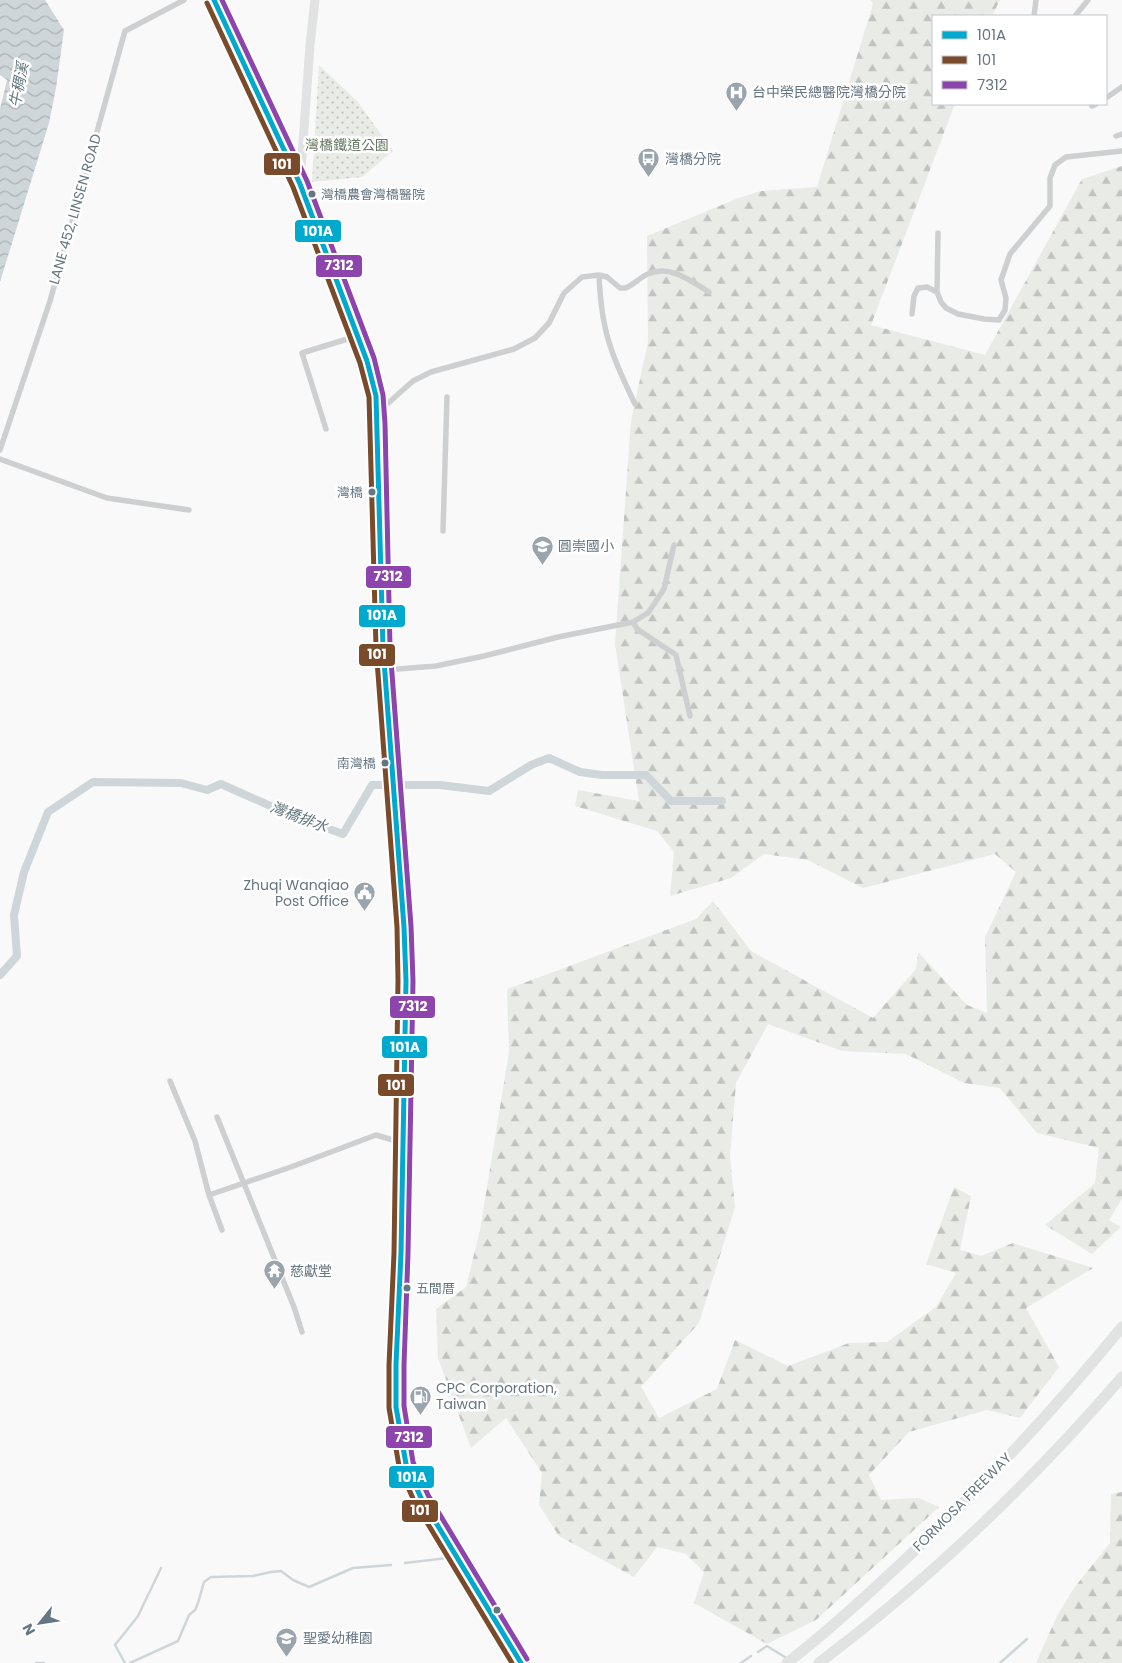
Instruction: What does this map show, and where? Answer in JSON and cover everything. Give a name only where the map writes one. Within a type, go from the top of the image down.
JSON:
[{"type":"highway","name":"FORMOSA FREEWAY","points":[[787,1663],[823,1635],[951,1516],[1034,1430],[1122,1327]]},
{"type":"highway","name":"FORMOSA FREEWAY","points":[[819,1663],[912,1588],[972,1533],[1055,1450],[1122,1377]]},
{"type":"main road","points":[[214,0],[300,184],[367,361],[376,396],[378,413],[380,565],[384,670],[404,927],[406,982],[396,1407],[406,1464],[422,1498],[521,1663]]},
{"type":"main road","points":[[300,184],[315,0]]},
{"type":"street","name":"LANE 452, LINSEN ROAD","points":[[0,450],[50,300],[125,31],[184,0]]},
{"type":"street","points":[[1034,15],[1036,0]]},
{"type":"street","points":[[1076,15],[1088,0]]},
{"type":"street","points":[[1107,97],[1122,87]]},
{"type":"street","points":[[938,233],[937,292],[946,308],[958,314],[999,320],[1005,310],[1006,298],[1001,280],[1010,254],[1050,206],[1050,178],[1055,165],[1066,157],[1122,151]]},
{"type":"street","points":[[378,413],[413,381],[431,372],[514,349],[535,338],[549,323],[564,293],[582,277],[598,275],[607,277],[620,288],[625,288],[642,277],[660,270],[684,276],[709,292]]},
{"type":"street","points":[[598,275],[601,308],[609,342],[635,404]]},
{"type":"street","points":[[912,314],[914,296],[918,288],[927,287],[937,292]]},
{"type":"street","points":[[326,429],[302,353],[357,336]]},
{"type":"street","points":[[443,531],[447,398]]},
{"type":"street","points":[[0,459],[107,498],[189,510]]},
{"type":"street","points":[[384,670],[436,666],[558,637],[633,622],[648,613],[664,589],[674,545]]},
{"type":"street","points":[[633,622],[637,629],[676,655],[690,716]]},
{"type":"street","points":[[170,1081],[195,1141],[209,1195],[222,1230]]},
{"type":"street","points":[[217,1117],[242,1183],[294,1307],[302,1332]]},
{"type":"street","points":[[209,1195],[376,1135],[403,1143]]},
{"type":"green space","points":[[870,0],[1000,0],[992,15],[932,15],[932,105],[955,105],[871,325],[985,355],[1082,179],[1122,166],[1122,1199],[1109,1220],[1121,1227],[1092,1254],[1045,1225],[1095,1183],[1099,1148],[1037,1133],[1000,1088],[964,1083],[906,1054],[842,1051],[768,1024],[736,1083],[730,1156],[735,1207],[699,1323],[641,1387],[659,1418],[717,1389],[735,1340],[788,1366],[849,1343],[887,1342],[936,1307],[956,1273],[926,1264],[954,1187],[971,1196],[960,1250],[981,1256],[1013,1243],[1093,1268],[1026,1308],[1059,1367],[1020,1418],[987,1410],[909,1432],[869,1475],[881,1500],[919,1498],[939,1507],[816,1620],[767,1644],[694,1603],[704,1572],[686,1554],[657,1547],[634,1577],[559,1536],[539,1505],[542,1473],[506,1418],[471,1448],[438,1358],[436,1309],[466,1287],[480,1230],[509,1052],[507,989],[696,919],[713,901],[751,951],[873,1018],[916,969],[918,952],[967,1005],[987,1013],[985,937],[1016,872],[995,854],[863,888],[808,860],[764,854],[731,878],[670,896],[674,852],[657,831],[575,806],[578,790],[639,801],[615,644],[631,421],[648,342],[647,236],[736,199],[761,191],[817,187],[873,4]]},
{"type":"green space","name":"灣橋鐵道公園","points":[[319,65],[357,101],[393,151],[362,177],[312,182]]},
{"type":"green space","points":[[1122,1492],[1122,1663],[1036,1663],[1057,1616],[1074,1588],[1110,1543],[1111,1494]]},
{"type":"water","name":"牛稠溪","points":[[0,0],[45,0],[64,30],[49,123],[0,282],[0,109],[7,80],[0,75]]},
{"type":"waterway","name":"灣橋排水","points":[[0,975],[17,956],[14,915],[24,872],[48,812],[93,782],[181,783],[207,790],[221,784],[293,816],[343,834],[372,785],[440,785],[489,791],[531,765],[549,758],[580,772],[602,775],[646,775],[671,801],[722,801]]},
{"type":"waterway","points":[[405,1563],[447,1558]]},
{"type":"waterway","points":[[130,1663],[178,1641],[189,1615],[195,1610],[204,1582],[211,1577],[253,1576],[281,1571],[293,1580],[309,1587],[353,1568],[391,1565]]},
{"type":"waterway","points":[[125,1663],[115,1645],[138,1616],[161,1568]]},
{"type":"waterway","points":[[1000,1663],[1027,1639]]},
{"type":"waterway","points":[[758,1652],[767,1646],[788,1659]]},
{"type":"waterway","points":[[741,1663],[751,1656]]},
{"type":"waterway","points":[[36,1663],[44,1663]]},
{"type":"transit line","name":"101A","points":[[214,0],[300,184],[367,361],[376,396],[383,647],[404,927],[406,981],[396,1407],[406,1464],[421,1498],[521,1663]]},
{"type":"transit line","name":"7312","points":[[222,0],[307,181],[374,358],[383,395],[390,647],[411,926],[413,981],[404,1406],[413,1462],[428,1495],[527,1659]]},
{"type":"transit line","name":"101","points":[[207,3],[293,187],[360,363],[369,397],[376,647],[397,927],[394,1253],[389,1408],[399,1466],[414,1501],[512,1663]]},
{"type":"place","name":"台中榮民總醫院灣橋分院","points":[[736,111]]},
{"type":"place","name":"灣橋分院","points":[[649,178]]},
{"type":"place","name":"灣橋農會灣橋醫院","points":[[312,194]]},
{"type":"place","name":"灣橋","points":[[372,492]]},
{"type":"place","name":"圓崇國小","points":[[542,565]]},
{"type":"place","name":"南灣橋","points":[[385,763]]},
{"type":"place","name":"Zhuqi Wanqiao Post Office","points":[[365,912]]},
{"type":"place","name":"五間厝","points":[[407,1288]]},
{"type":"place","name":"慈獻堂","points":[[274,1290]]},
{"type":"place","name":"CPC Corporation, Taiwan","points":[[420,1415]]},
{"type":"place","name":"聖愛幼稚園","points":[[287,1657]]}]
